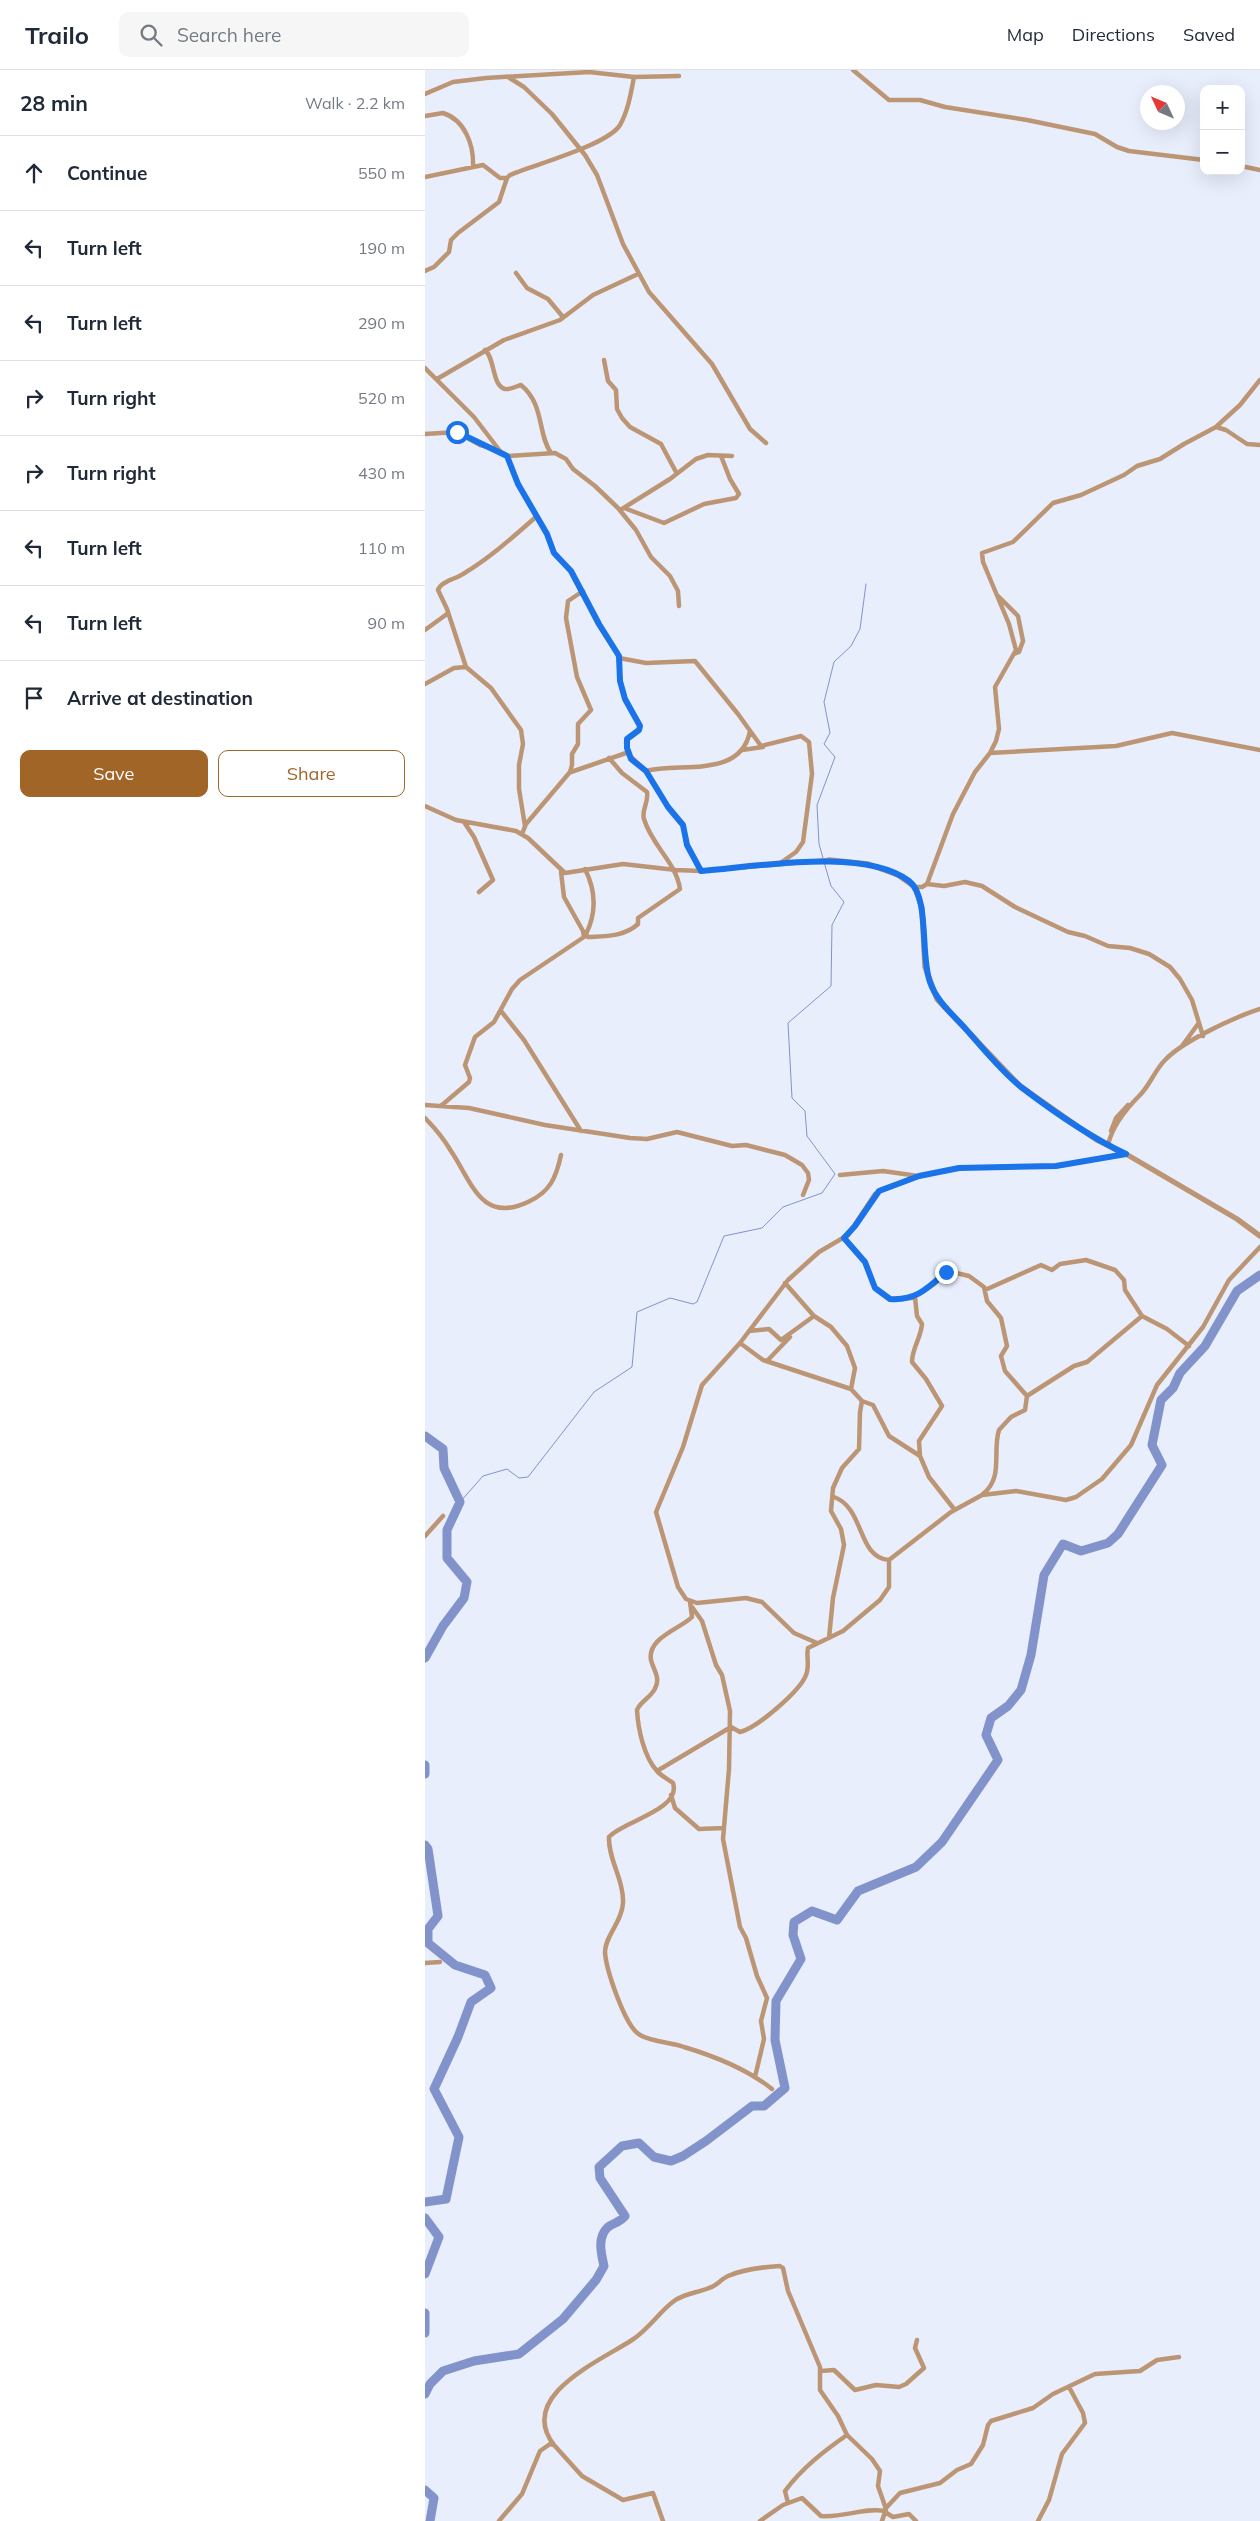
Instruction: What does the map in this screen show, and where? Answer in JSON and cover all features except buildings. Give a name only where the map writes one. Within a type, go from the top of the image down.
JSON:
[{"type":"street","points":[[853,70],[889,100],[920,100],[945,107],[1027,120],[1095,134],[1117,148],[1129,151],[1200,160]]},
{"type":"street","points":[[425,94],[453,82],[508,77],[589,72],[633,77],[679,76]]},
{"type":"street","points":[[508,77],[524,88],[552,114],[580,149],[604,189],[620,237],[638,274],[657,304],[713,364],[750,429],[766,444]]},
{"type":"street","points":[[425,176],[483,165],[500,178],[507,178],[521,170],[554,161],[580,149],[608,135],[620,125],[628,104],[633,77]]},
{"type":"street","points":[[425,116],[443,112],[462,126],[471,149],[473,167]]},
{"type":"street","points":[[1245,167],[1260,170]]},
{"type":"street","points":[[425,271],[434,267],[449,252],[454,237],[499,202],[507,178]]},
{"type":"street","points":[[516,273],[527,288],[548,299],[563,317]]},
{"type":"street","points":[[437,379],[503,340],[552,324],[593,294],[638,274]]},
{"type":"street","points":[[485,350],[491,356],[494,373],[501,386],[507,389],[521,385],[534,403],[541,416],[546,447],[551,452]]},
{"type":"street","points":[[604,360],[608,381],[616,390],[617,409],[622,418],[630,427],[661,444],[676,472]]},
{"type":"street","points":[[425,368],[474,417],[500,451],[507,456],[518,484],[537,516],[554,553],[571,571],[583,591],[599,624],[619,658],[620,681],[625,699],[640,726],[639,730],[627,739],[631,759],[646,771],[668,807],[683,825],[687,845],[701,871]]},
{"type":"street","points":[[425,806],[464,822],[516,831],[522,834],[561,872],[569,873],[623,864],[701,871],[829,860],[868,864],[898,875],[915,887],[924,887],[927,884],[949,821],[975,772],[990,753],[999,729],[995,687],[1017,648],[983,562],[983,552],[1013,542],[1053,503],[1081,495],[1125,475],[1137,466],[1160,459],[1216,427],[1240,405],[1260,380]]},
{"type":"street","points":[[1216,427],[1226,430],[1247,444],[1260,446]]},
{"type":"street","points":[[425,434],[457,432],[481,445],[500,451]]},
{"type":"street","points":[[507,456],[551,452],[561,455],[566,459],[573,469],[595,486],[641,537],[651,557],[670,576],[678,591],[679,606]]},
{"type":"street","points":[[619,511],[670,479],[676,472],[696,459],[708,455],[732,456]]},
{"type":"street","points":[[624,508],[664,523],[704,504],[736,498],[739,494],[730,479],[721,456]]},
{"type":"street","points":[[525,826],[519,789],[519,765],[523,744],[521,730],[491,688],[465,665],[437,590],[439,586],[462,575],[499,550],[537,516]]},
{"type":"street","points":[[522,834],[525,826],[570,772],[572,754],[578,744],[578,724],[591,710],[577,677],[566,618],[568,602],[583,591]]},
{"type":"street","points":[[997,595],[1018,616],[1023,641],[1019,652],[1014,654]]},
{"type":"street","points":[[425,630],[447,614]]},
{"type":"street","points":[[619,658],[646,663],[693,661],[698,663],[763,747]]},
{"type":"street","points":[[425,684],[434,677],[465,665]]},
{"type":"street","points":[[646,771],[662,767],[715,766],[742,750],[748,743],[750,731]]},
{"type":"street","points":[[990,753],[1116,746],[1172,733],[1260,750]]},
{"type":"street","points":[[742,750],[763,747],[801,736],[809,742],[812,774],[803,842],[796,852],[777,865]]},
{"type":"street","points":[[570,772],[629,752]]},
{"type":"street","points":[[561,872],[564,897],[588,937],[615,936],[635,928],[639,918],[650,908],[679,891],[676,870],[656,844],[644,820],[647,792],[623,773],[609,758]]},
{"type":"street","points":[[464,822],[475,837],[493,880],[479,892]]},
{"type":"street","points":[[442,1105],[469,1082],[470,1078],[465,1065],[473,1040],[494,1022],[511,989],[520,980],[545,965],[559,952],[583,938],[595,907],[592,884],[585,869]]},
{"type":"street","points":[[927,884],[944,886],[965,882],[981,886],[1015,907],[1068,932],[1085,936],[1108,946],[1129,948],[1149,954],[1170,967],[1181,979],[1192,1000],[1203,1036]]},
{"type":"street","points":[[915,887],[922,908],[925,967],[937,999],[1020,1086],[1108,1146],[1126,1154],[1260,1236]]},
{"type":"street","points":[[1173,1052],[1260,1009]]},
{"type":"street","points":[[501,1011],[525,1040],[581,1131]]},
{"type":"street","points":[[1108,1146],[1110,1132],[1116,1118],[1141,1094],[1173,1052],[1187,1040],[1198,1024]]},
{"type":"street","points":[[425,1105],[469,1108],[581,1131],[640,1139],[677,1132],[732,1146],[746,1145],[785,1154],[802,1165],[808,1173],[808,1186],[803,1195]]},
{"type":"street","points":[[425,1118],[452,1151],[471,1185],[485,1203],[493,1207],[511,1208],[543,1194],[556,1177],[561,1155]]},
{"type":"street","points":[[755,2077],[764,2039],[761,2022],[767,1998],[755,1971],[747,1938],[740,1927],[723,1839],[731,1727],[730,1711],[724,1681],[716,1665],[701,1620],[691,1604],[680,1592],[676,1582],[656,1512],[683,1446],[702,1385],[740,1343],[785,1283],[819,1252],[844,1238],[855,1226],[879,1191],[919,1176],[959,1168],[1056,1166],[1126,1154]]},
{"type":"street","points":[[840,1175],[883,1171],[919,1176]]},
{"type":"street","points":[[833,1497],[842,1500],[852,1512],[870,1551],[879,1559],[889,1560],[954,1509],[989,1490],[996,1475],[999,1430],[1011,1417],[1025,1410],[1027,1396],[1003,1367],[1001,1356],[1007,1346],[1001,1318],[987,1301],[985,1290],[969,1276],[948,1271],[915,1297],[893,1300],[884,1296],[873,1284],[865,1262],[844,1238]]},
{"type":"street","points":[[982,1495],[1016,1491],[1061,1500],[1076,1497],[1110,1472],[1131,1445],[1157,1385],[1207,1321],[1229,1280],[1260,1247]]},
{"type":"street","points":[[985,1290],[1041,1265],[1052,1270],[1060,1264],[1089,1260],[1111,1268],[1122,1277],[1125,1290],[1142,1316],[1167,1329],[1189,1346]]},
{"type":"street","points":[[785,1283],[814,1316],[835,1331],[849,1351],[855,1368],[851,1389]]},
{"type":"street","points":[[915,1297],[917,1316],[922,1324],[920,1338],[913,1349],[912,1362],[926,1379],[942,1406],[919,1441],[920,1456],[929,1477],[954,1509]]},
{"type":"street","points":[[767,1361],[794,1333],[814,1316]]},
{"type":"street","points":[[1027,1396],[1074,1366],[1087,1362],[1142,1316]]},
{"type":"street","points":[[749,1331],[769,1330],[781,1340],[794,1333]]},
{"type":"street","points":[[740,1343],[767,1361],[812,1374],[851,1389],[862,1401],[873,1405],[892,1440],[920,1456]]},
{"type":"street","points":[[829,1638],[833,1598],[844,1545],[841,1529],[831,1511],[833,1488],[839,1473],[859,1449],[859,1412],[862,1401]]},
{"type":"street","points":[[425,1536],[443,1516]]},
{"type":"street","points":[[731,1727],[740,1732],[752,1728],[764,1720],[805,1677],[808,1648],[843,1631],[873,1607],[886,1592],[889,1582],[889,1560]]},
{"type":"street","points":[[691,1604],[755,1600],[769,1607],[794,1632],[817,1643]]},
{"type":"street","points":[[691,1604],[690,1619],[664,1636],[654,1648],[651,1659],[657,1682],[655,1690],[637,1710],[644,1746],[657,1771],[673,1783],[674,1788],[671,1795],[653,1813],[621,1828],[609,1837],[612,1856],[622,1890],[623,1903],[622,1915],[605,1948],[609,1972],[628,2021],[638,2034],[691,2049],[755,2077],[772,2089]]},
{"type":"street","points":[[657,1771],[731,1727]]},
{"type":"street","points":[[671,1795],[675,1808],[699,1829],[723,1828]]},
{"type":"street","points":[[425,1963],[440,1962]]},
{"type":"street","points":[[663,2521],[653,2493],[623,2500],[582,2476],[554,2445],[546,2433],[544,2424],[546,2407],[557,2390],[635,2338],[673,2301],[691,2293],[711,2288],[727,2276],[765,2267],[783,2267],[788,2291],[821,2371],[820,2390],[838,2416],[847,2435],[879,2468],[881,2473],[878,2486],[885,2510]]},
{"type":"street","points":[[821,2371],[834,2370],[855,2390],[876,2384],[899,2387],[906,2384],[924,2369],[924,2362],[915,2348],[917,2340]]},
{"type":"street","points":[[881,2521],[885,2510],[900,2493],[940,2483],[957,2470],[971,2464],[983,2445],[988,2425],[991,2421],[1033,2408],[1043,2400],[1095,2374],[1140,2371],[1157,2360],[1179,2357]]},
{"type":"street","points":[[1038,2521],[1049,2500],[1062,2454],[1085,2423],[1083,2413],[1069,2387]]},
{"type":"street","points":[[787,2503],[785,2491],[798,2476],[819,2455],[847,2435]]},
{"type":"street","points":[[499,2521],[522,2494],[541,2451],[548,2445],[554,2445]]},
{"type":"street","points":[[760,2521],[787,2503],[804,2498],[820,2516],[824,2517],[863,2513],[873,2508],[885,2510],[893,2516],[909,2514],[916,2521]]},
{"type":"waterway","points":[[823,858],[819,844],[817,805],[835,757],[824,744],[830,733],[824,702],[834,662],[851,646],[860,629],[866,584]]},
{"type":"waterway","points":[[460,1502],[483,1476],[507,1469],[519,1478],[528,1477],[594,1392],[632,1367],[637,1312],[670,1298],[693,1304],[697,1302],[724,1236],[762,1228],[783,1207],[822,1193],[835,1174],[807,1136],[805,1111],[792,1098],[788,1023],[831,986],[832,925],[844,902],[831,886],[824,862]]},
{"type":"waterway","points":[[425,2394],[430,2384],[443,2371],[474,2361],[519,2354],[563,2319],[596,2280],[604,2266],[601,2245],[602,2235],[608,2227],[625,2216],[600,2178],[599,2167],[622,2146],[639,2143],[654,2157],[671,2161],[683,2156],[706,2141],[752,2106],[764,2106],[785,2088],[775,2040],[776,2001],[801,1959],[793,1935],[794,1922],[812,1911],[837,1920],[858,1891],[916,1867],[942,1842],[998,1760],[986,1735],[991,1718],[1008,1706],[1021,1690],[1031,1655],[1044,1575],[1063,1544],[1081,1551],[1108,1543],[1118,1534],[1162,1465],[1152,1445],[1161,1400],[1173,1388],[1180,1373],[1205,1346],[1237,1291],[1260,1275]]},
{"type":"waterway","points":[[425,1436],[443,1449],[444,1468],[460,1502],[447,1530],[447,1558],[467,1582],[464,1598],[443,1626],[425,1658]]},
{"type":"waterway","points":[[425,1765],[425,1774]]},
{"type":"waterway","points":[[425,1845],[428,1849],[438,1916],[428,1929],[428,1943],[455,1965],[485,1975],[491,1988],[471,2002],[458,2037],[434,2089],[459,2137],[446,2199],[425,2202]]},
{"type":"waterway","points":[[425,2218],[439,2237],[425,2274]]},
{"type":"waterway","points":[[425,2313],[425,2333]]},
{"type":"waterway","points":[[425,2490],[434,2498],[430,2521]]},
{"type":"route","points":[[457,432],[467,435],[473,441],[500,451],[507,456],[511,470],[547,534],[554,553],[571,571],[583,591],[599,624],[619,656],[620,681],[625,699],[640,726],[639,730],[627,739],[626,743],[631,759],[646,771],[668,807],[685,828],[685,841],[701,871],[829,860],[868,864],[908,880],[915,887],[922,908],[925,967],[937,999],[994,1061],[1020,1086],[1097,1140],[1126,1154],[1056,1166],[1030,1165],[959,1168],[919,1176],[882,1189],[875,1194],[849,1235],[844,1238],[865,1262],[877,1291],[890,1299],[915,1297],[935,1284],[946,1272]]}]
